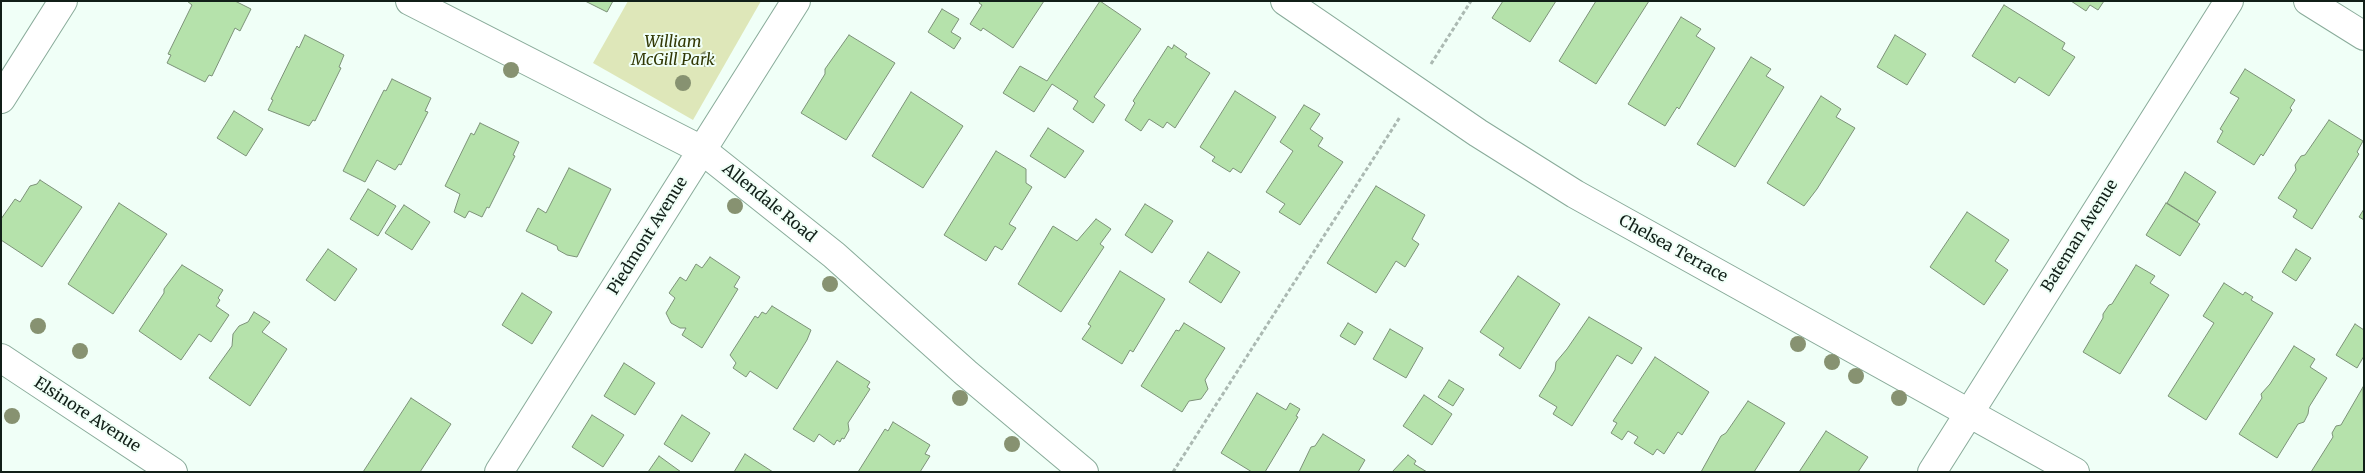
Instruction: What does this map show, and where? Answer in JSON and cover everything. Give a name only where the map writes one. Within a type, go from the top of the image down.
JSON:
[{"type":"street","points":[[1,99],[63,1]]},
{"type":"street","name":"Allendale Road","points":[[410,1],[702,150],[834,256],[966,373],[1084,472]]},
{"type":"street","name":"Piedmont Avenue","points":[[499,472],[796,1]]},
{"type":"street","name":"Chelsea Terrace","points":[[1285,1],[1478,133],[1575,194],[2075,472]]},
{"type":"street","name":"Bateman Avenue","points":[[1932,472],[2229,1]]},
{"type":"street","points":[[2308,1],[2364,36]]},
{"type":"street","name":"Elsinore Avenue","points":[[1,358],[173,472]]},
{"type":"path","points":[[1431,64],[1471,1]]},
{"type":"path","points":[[1173,472],[1404,110]]},
{"type":"green space","name":"William McGill Park","points":[[628,1],[761,1],[693,120],[593,63]]},
{"type":"building","points":[[187,1],[235,1],[251,9],[240,31],[235,28],[212,76],[209,75],[205,82],[167,63],[171,55],[168,54],[192,5]]},
{"type":"building","points":[[585,1],[613,1],[607,12]]},
{"type":"building","points":[[980,1],[1044,1],[1013,48],[983,28],[981,31],[970,24],[982,5],[979,3]]},
{"type":"building","points":[[1100,1],[1141,29],[1094,97],[1105,105],[1093,123],[1073,109],[1078,101],[1052,84],[1034,112],[1003,93],[1020,66],[1047,81]]},
{"type":"building","points":[[1503,1],[1556,1],[1530,42],[1492,18]]},
{"type":"building","points":[[1596,1],[1649,1],[1596,84],[1559,61]]},
{"type":"building","points":[[2071,1],[2104,1],[2098,10],[2090,5],[2086,11]]},
{"type":"building","points":[[2004,5],[2065,43],[2062,49],[2075,57],[2049,96],[2019,77],[2015,83],[1972,56]]},
{"type":"building","points":[[942,9],[959,19],[951,32],[961,38],[954,49],[928,32]]},
{"type":"building","points":[[1681,17],[1701,29],[1696,36],[1715,48],[1679,109],[1677,107],[1665,126],[1628,104]]},
{"type":"building","points":[[305,35],[344,55],[339,67],[341,68],[315,121],[313,120],[309,126],[268,110],[273,100],[271,99],[297,46],[299,48]]},
{"type":"building","points":[[849,35],[895,63],[846,140],[801,113],[825,74],[825,69]]},
{"type":"building","points":[[1895,35],[1926,54],[1907,85],[1877,67]]},
{"type":"building","points":[[1174,45],[1187,54],[1185,57],[1210,73],[1175,128],[1167,122],[1163,128],[1149,119],[1141,131],[1125,120],[1135,103],[1133,101],[1168,46],[1172,49]]},
{"type":"building","points":[[1751,57],[1771,69],[1766,76],[1784,87],[1735,167],[1697,144]]},
{"type":"building","points":[[2245,69],[2295,100],[2290,108],[2292,110],[2263,156],[2261,154],[2254,165],[2217,142],[2223,131],[2220,129],[2239,98],[2230,93]]},
{"type":"building","points":[[392,79],[431,98],[425,111],[428,112],[401,165],[399,164],[395,170],[377,160],[365,182],[343,171],[384,90],[386,91]]},
{"type":"building","points":[[1235,91],[1276,117],[1241,173],[1233,168],[1230,172],[1212,161],[1215,157],[1200,147]]},
{"type":"building","points":[[911,92],[963,126],[923,188],[872,156]]},
{"type":"building","points":[[1821,96],[1841,109],[1836,117],[1855,128],[1817,189],[1804,206],[1767,183]]},
{"type":"building","points":[[1304,105],[1320,114],[1310,129],[1323,138],[1318,146],[1343,162],[1300,225],[1279,212],[1285,204],[1266,192],[1293,151],[1280,142]]},
{"type":"building","points":[[234,111],[263,129],[246,156],[217,138]]},
{"type":"building","points":[[2329,120],[2363,141],[2357,152],[2359,154],[2312,229],[2293,217],[2297,210],[2278,198],[2296,170],[2295,165],[2301,156],[2305,155]]},
{"type":"building","points":[[480,123],[519,142],[513,155],[515,156],[489,208],[487,207],[482,217],[469,211],[465,218],[454,212],[460,194],[445,186],[471,133],[474,135]]},
{"type":"building","points":[[1048,128],[1084,151],[1065,178],[1030,156]]},
{"type":"building","points":[[996,151],[1026,169],[1026,183],[1032,187],[1009,224],[1016,228],[1002,250],[995,246],[986,261],[944,235]]},
{"type":"building","points":[[569,168],[611,189],[577,257],[567,255],[558,250],[557,246],[526,231],[538,208],[546,213]]},
{"type":"building","points":[[2185,172],[2216,192],[2197,222],[2167,203]]},
{"type":"building","points":[[40,180],[82,207],[42,267],[1,240],[1,219],[15,199],[20,202],[30,186],[37,184]]},
{"type":"building","points":[[1376,186],[1425,215],[1412,239],[1419,244],[1405,267],[1396,261],[1376,293],[1327,263]]},
{"type":"building","points":[[368,189],[396,206],[378,236],[350,219]]},
{"type":"building","points":[[119,203],[167,234],[113,314],[68,284]]},
{"type":"building","points":[[2166,203],[2200,224],[2180,256],[2146,235]]},
{"type":"building","points":[[1145,204],[1173,221],[1152,253],[1125,235]]},
{"type":"building","points":[[404,205],[430,222],[412,250],[385,233]]},
{"type":"building","points":[[2364,209],[2364,220],[2359,217]]},
{"type":"building","points":[[1967,212],[2009,240],[1995,261],[2008,270],[1984,305],[1930,267]]},
{"type":"building","points":[[1096,219],[1111,229],[1100,244],[1104,247],[1061,312],[1018,284],[1053,226],[1077,241]]},
{"type":"building","points":[[328,249],[357,269],[335,301],[306,280]]},
{"type":"building","points":[[2296,249],[2311,258],[2296,281],[2282,272]]},
{"type":"building","points":[[1208,252],[1240,272],[1221,303],[1189,282]]},
{"type":"building","points":[[710,257],[740,277],[734,287],[738,289],[702,348],[682,335],[686,328],[680,328],[671,323],[666,313],[675,298],[669,293],[680,277],[686,281],[696,264],[702,268]]},
{"type":"building","points":[[182,265],[223,290],[216,306],[229,315],[211,342],[199,334],[181,360],[139,331],[164,293],[164,289]]},
{"type":"building","points":[[2136,265],[2155,276],[2150,283],[2169,295],[2120,374],[2083,352],[2103,318],[2103,314],[2109,305],[2112,304]]},
{"type":"building","points":[[1120,271],[1165,299],[1133,352],[1130,350],[1122,364],[1082,339],[1091,326],[1088,324]]},
{"type":"building","points":[[1518,276],[1560,304],[1520,369],[1499,355],[1504,348],[1480,332]]},
{"type":"building","points":[[2224,283],[2243,295],[2245,292],[2253,297],[2251,300],[2273,313],[2206,420],[2168,396],[2214,323],[2203,316]]},
{"type":"building","points":[[522,293],[552,312],[532,344],[502,325]]},
{"type":"building","points":[[772,306],[811,330],[807,340],[777,389],[750,371],[746,377],[733,368],[736,363],[730,355],[755,316],[758,318],[762,312],[766,314]]},
{"type":"building","points":[[254,312],[270,322],[262,332],[287,349],[250,406],[209,378],[232,346],[233,334],[239,326],[248,322]]},
{"type":"building","points":[[1589,317],[1642,348],[1632,364],[1617,355],[1572,426],[1553,414],[1557,407],[1539,396],[1555,370],[1556,362]]},
{"type":"building","points":[[1184,323],[1225,348],[1205,380],[1208,389],[1201,399],[1189,401],[1182,412],[1141,386],[1176,330],[1179,331]]},
{"type":"building","points":[[1348,323],[1363,332],[1355,345],[1340,336]]},
{"type":"building","points":[[2355,324],[2364,330],[2364,356],[2357,368],[2336,355]]},
{"type":"building","points":[[1390,329],[1423,348],[1406,378],[1373,359]]},
{"type":"building","points":[[2294,346],[2315,359],[2310,367],[2327,378],[2309,407],[2304,422],[2298,424],[2277,458],[2239,434],[2262,398],[2261,394],[2270,384]]},
{"type":"building","points":[[1655,357],[1709,392],[1682,435],[1678,432],[1664,454],[1657,449],[1653,455],[1634,443],[1638,437],[1628,431],[1622,440],[1611,433],[1617,423],[1613,421]]},
{"type":"building","points":[[837,361],[870,382],[867,387],[870,389],[848,423],[849,430],[844,439],[842,438],[840,442],[837,440],[834,445],[819,434],[814,442],[793,429]]},
{"type":"building","points":[[624,363],[655,383],[635,415],[604,396]]},
{"type":"building","points":[[1449,380],[1464,389],[1453,406],[1438,397]]},
{"type":"building","points":[[2363,387],[2364,472],[2311,472],[2333,437],[2332,433],[2336,426],[2341,425]]},
{"type":"building","points":[[1257,393],[1286,410],[1290,403],[1300,409],[1296,416],[1298,417],[1265,472],[1252,472],[1221,453]]},
{"type":"building","points":[[1424,395],[1452,414],[1432,445],[1403,426]]},
{"type":"building","points":[[411,398],[451,424],[420,472],[363,472]]},
{"type":"building","points":[[1748,401],[1785,423],[1754,472],[1701,472],[1721,436],[1726,433]]},
{"type":"building","points":[[592,415],[624,435],[603,467],[572,447]]},
{"type":"building","points":[[682,415],[710,433],[692,462],[664,444]]},
{"type":"building","points":[[893,422],[930,445],[925,454],[930,456],[920,472],[858,472],[885,429],[888,431]]},
{"type":"building","points":[[1826,431],[1868,457],[1858,472],[1799,472]]},
{"type":"building","points":[[1323,434],[1365,460],[1358,472],[1299,472],[1311,447],[1315,446]]},
{"type":"building","points":[[745,454],[773,472],[734,472]]},
{"type":"building","points":[[1408,455],[1416,461],[1414,464],[1427,472],[1392,472]]},
{"type":"building","points":[[659,456],[681,472],[648,472]]}]
